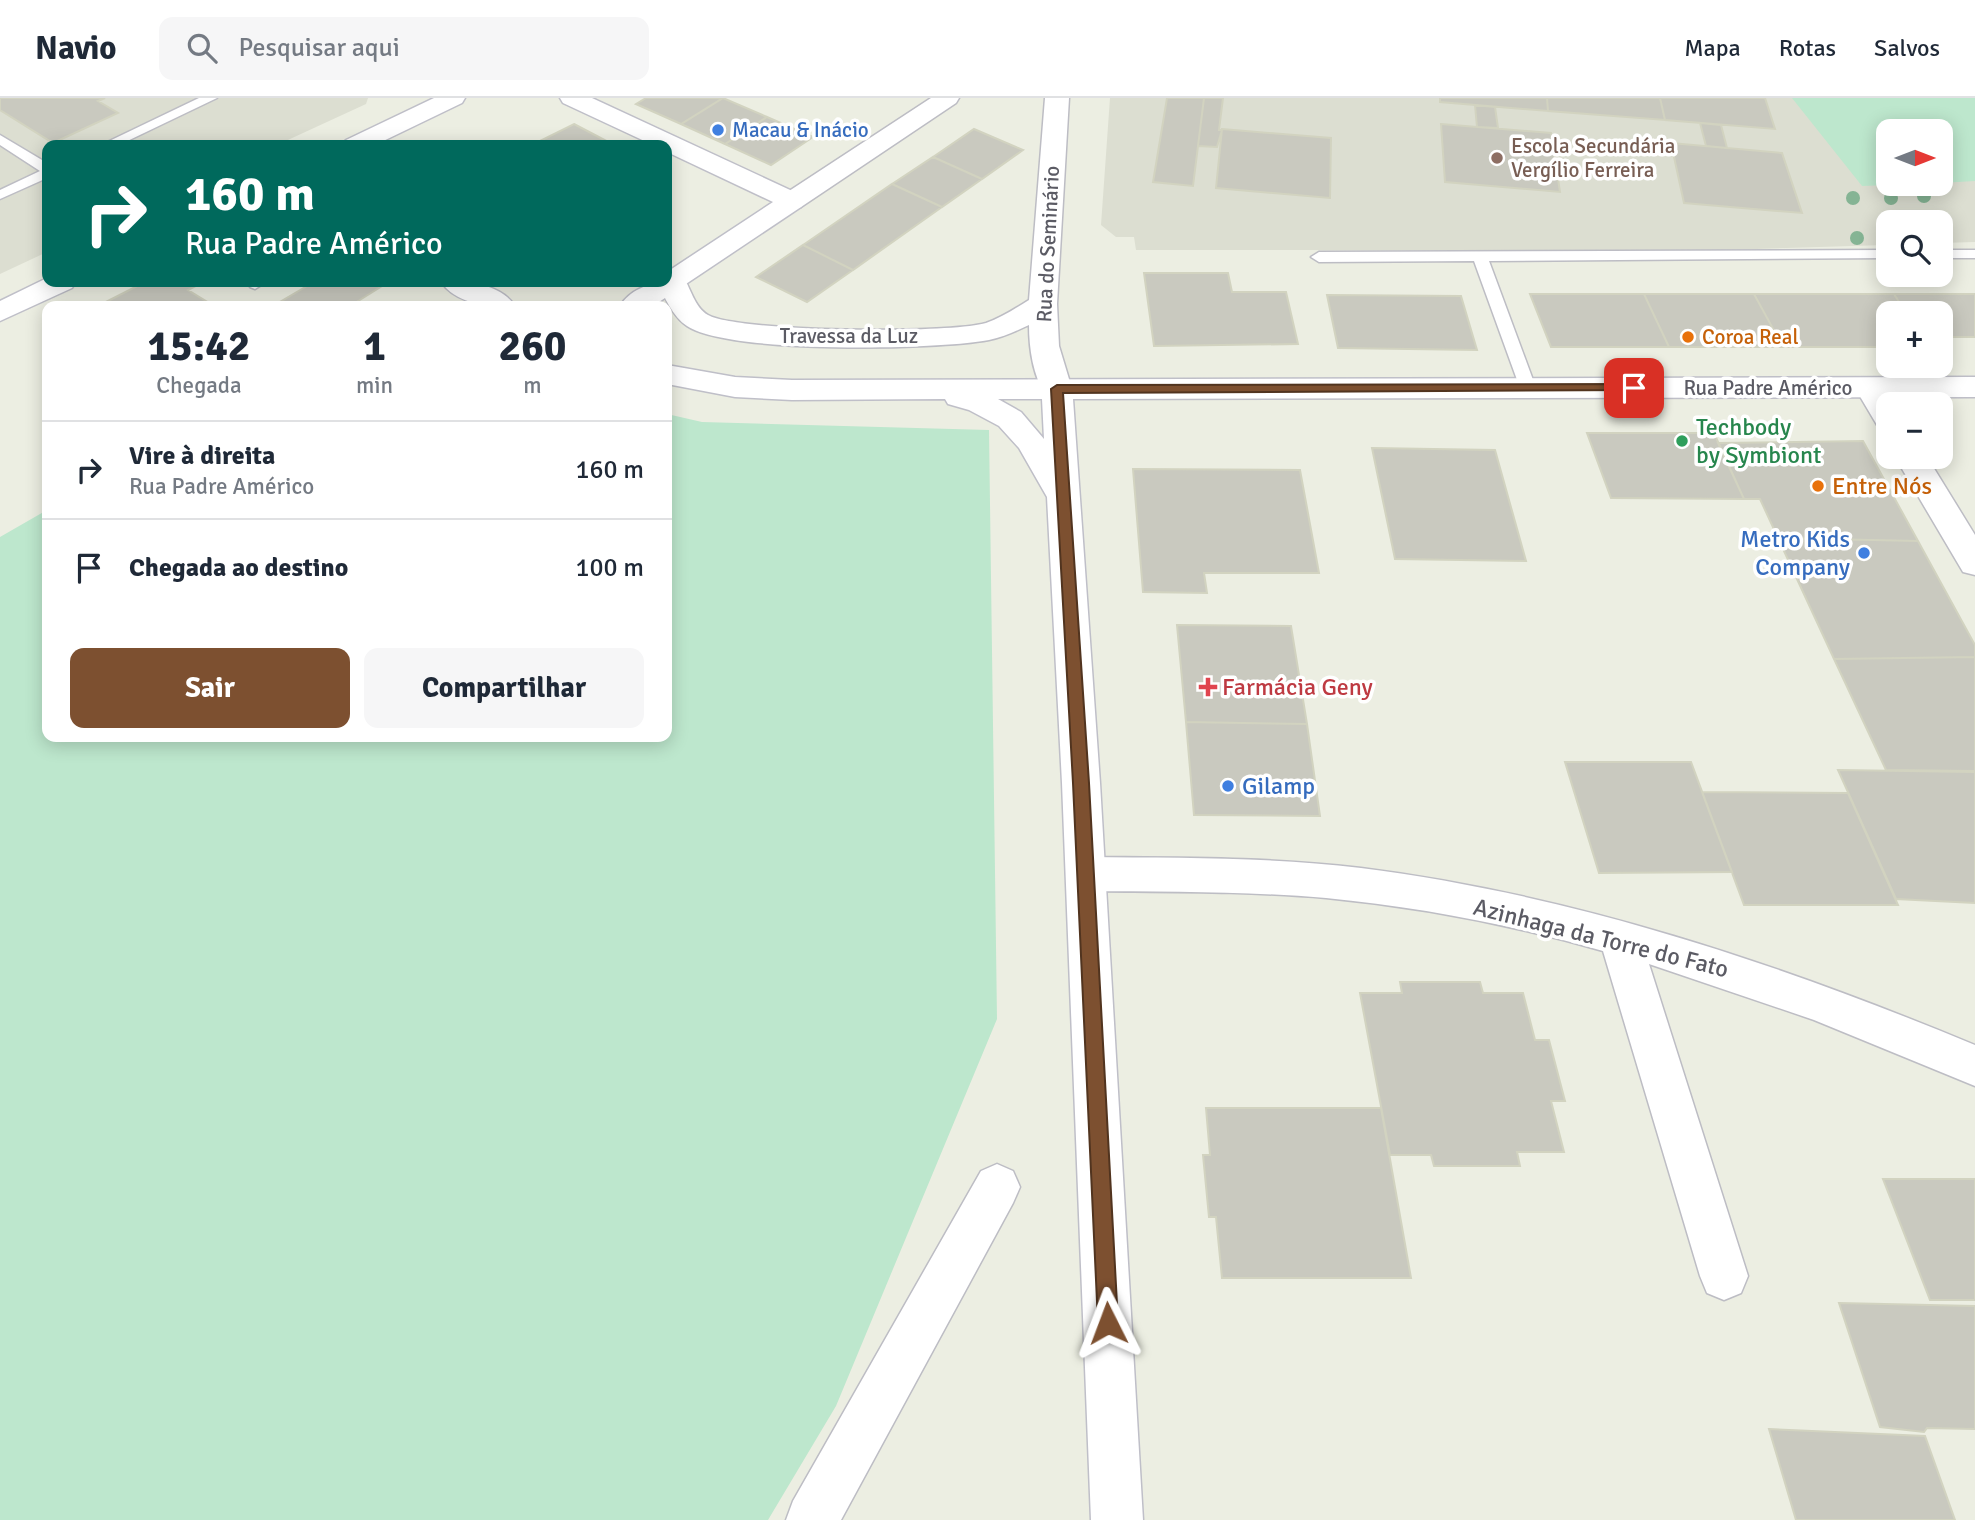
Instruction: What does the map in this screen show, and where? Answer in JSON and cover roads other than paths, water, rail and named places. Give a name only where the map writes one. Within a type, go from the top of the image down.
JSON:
[{"type":"street","points":[[365,140],[453,98]]},
{"type":"street","points":[[572,98],[662,140]]},
{"type":"street","points":[[672,281],[947,98]]},
{"type":"street","name":"Rua do Seminário","points":[[1057,98],[1043,304],[1044,346],[1057,389],[1086,874],[1117,1520]]},
{"type":"street","points":[[672,145],[792,201]]},
{"type":"street","name":"Travessa da Luz","points":[[672,281],[682,304],[699,322],[734,332],[774,336],[958,336],[990,331],[1043,304]]},
{"type":"street","points":[[0,312],[52,287]]},
{"type":"street","points":[[464,287],[491,301]]},
{"type":"street","points":[[642,301],[663,287]]},
{"type":"street","points":[[672,376],[735,387],[792,390],[1057,389]]},
{"type":"street","name":"Rua Padre Américo","points":[[1057,389],[1975,387]]},
{"type":"street","points":[[1870,388],[1876,398]]},
{"type":"street","points":[[926,389],[974,400],[1011,417],[1031,440],[1062,498]]},
{"type":"street","points":[[1918,469],[1975,563]]},
{"type":"street","name":"Azinhaga da Torre do Fato","points":[[1086,874],[1227,876],[1361,885],[1522,913],[1688,956],[1811,998],[1975,1066]]},
{"type":"street","points":[[1620,939],[1724,1276]]},
{"type":"street","points":[[812,1520],[997,1186]]},
{"type":"lane","points":[[119,140],[210,98]]},
{"type":"lane","points":[[0,139],[42,168]]},
{"type":"lane","points":[[0,195],[42,174]]},
{"type":"lane","points":[[1319,257],[1876,254]]},
{"type":"lane","points":[[1953,254],[1975,254]]},
{"type":"lane","points":[[1480,257],[1528,388]]},
{"type":"place","name":"Macau & Inácio","points":[[718,130]]},
{"type":"place","name":"Escola Secundária Vergílio Ferreira","points":[[1497,158]]},
{"type":"place","name":"Coroa Real","points":[[1688,337]]},
{"type":"place","name":"Techbody by Symbiont","points":[[1682,441]]},
{"type":"place","name":"Entre Nós","points":[[1818,486]]},
{"type":"place","name":"Metro Kids Company","points":[[1864,553]]},
{"type":"place","name":"Farmácia Geny","points":[[1208,687]]},
{"type":"place","name":"Gilamp","points":[[1228,786]]}]
